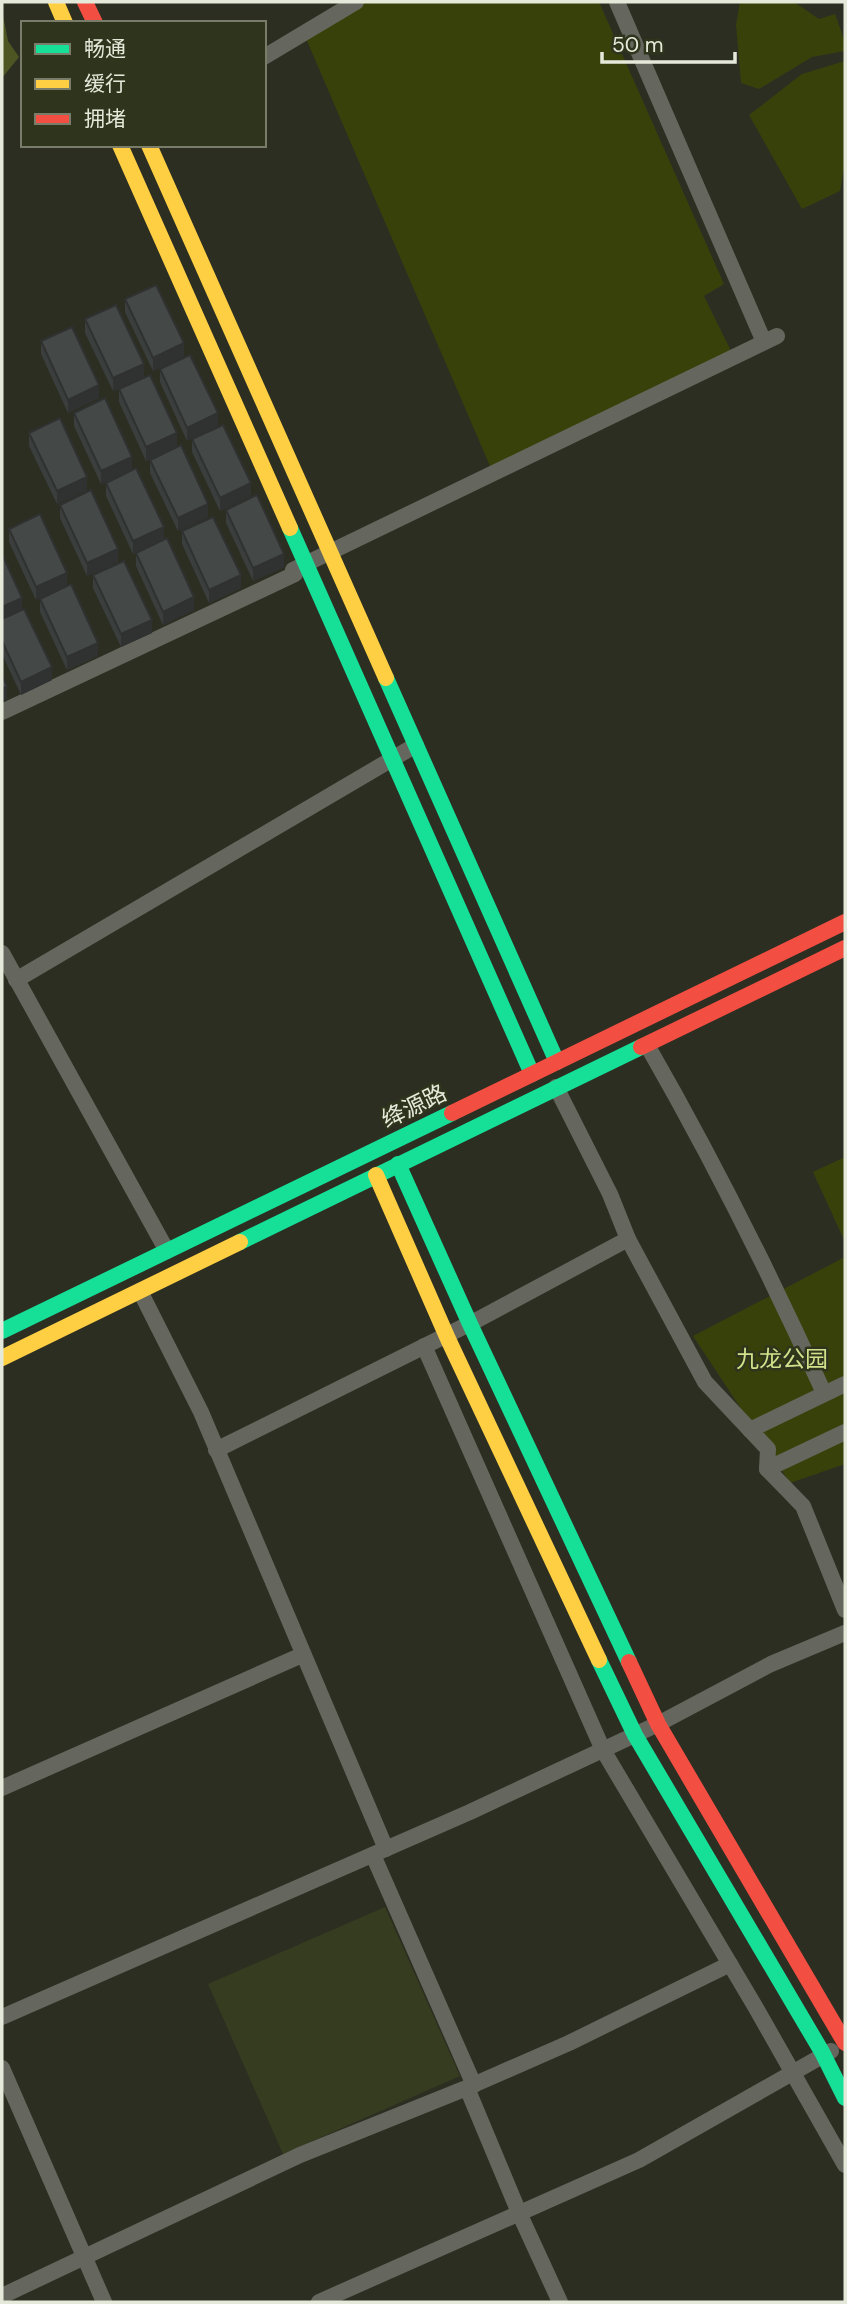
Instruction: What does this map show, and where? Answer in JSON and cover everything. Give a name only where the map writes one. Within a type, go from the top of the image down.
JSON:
[{"type":"main road","points":[[56,2],[64,21]]},
{"type":"main road","points":[[85,2],[93,21]]},
{"type":"main road","points":[[114,147],[298,569],[392,759],[532,1074]]},
{"type":"main road","points":[[150,147],[557,1062]]},
{"type":"main road","name":"绛源路","points":[[2,1331],[845,922]]},
{"type":"main road","name":"绛源路","points":[[2,1358],[845,948]]},
{"type":"main road","points":[[398,1164],[658,1724],[845,2043]]},
{"type":"main road","points":[[376,1175],[447,1335],[635,1735],[823,2055],[845,2098]]},
{"type":"street","points":[[266,56],[356,2]]},
{"type":"street","points":[[2,712],[771,339],[617,2]]},
{"type":"street","points":[[16,980],[416,745]]},
{"type":"street","points":[[2,953],[167,1251]]},
{"type":"street","points":[[647,1045],[698,1133],[778,1292],[824,1393]]},
{"type":"street","points":[[556,1087],[610,1194],[628,1239],[705,1382],[768,1449],[767,1469],[803,1506],[845,1609]]},
{"type":"street","points":[[216,1450],[470,1324],[628,1239]]},
{"type":"street","points":[[140,1291],[201,1412],[302,1655],[520,2215],[560,2302]]},
{"type":"street","points":[[424,1346],[603,1750],[845,2165]]},
{"type":"street","points":[[750,1430],[845,1384]]},
{"type":"street","points":[[767,1469],[845,1432]]},
{"type":"street","points":[[2,2017],[379,1852],[603,1750],[771,1664],[845,1633]]},
{"type":"street","points":[[2,1788],[302,1655]]},
{"type":"street","points":[[2,2296],[300,2155],[569,2043],[730,1964]]},
{"type":"street","points":[[320,2302],[639,2160],[845,2043]]},
{"type":"street","points":[[2,2067],[104,2302]]},
{"type":"shaded area","points":[[2,10],[8,41],[19,57],[2,78]]},
{"type":"shaded area","points":[[385,1907],[460,2076],[283,2154],[208,1984]]},
{"type":"green space","points":[[356,2],[599,2],[724,284],[704,296],[734,357],[493,473],[304,34]]},
{"type":"green space","points":[[740,2],[794,2],[819,19],[835,14],[845,42],[845,51],[812,57],[759,89],[741,83],[736,25]]},
{"type":"green space","points":[[845,61],[845,161],[840,191],[802,209],[749,115],[802,74]]},
{"type":"green space","points":[[845,1157],[845,1242],[813,1172]]},
{"type":"green space","name":"九龙公园","points":[[845,1257],[845,1464],[790,1483],[693,1336]]},
{"type":"building","points":[[156,285],[184,343],[153,358],[125,299]]},
{"type":"building","points":[[116,305],[144,364],[113,378],[85,319]]},
{"type":"building","points":[[72,327],[99,385],[68,400],[41,341]]},
{"type":"building","points":[[190,355],[218,413],[187,428],[160,369]]},
{"type":"building","points":[[150,375],[177,433],[146,447],[119,389]]},
{"type":"building","points":[[105,398],[132,457],[101,471],[74,413]]},
{"type":"building","points":[[60,418],[87,477],[57,491],[29,433]]},
{"type":"building","points":[[223,425],[251,483],[220,498],[192,439]]},
{"type":"building","points":[[181,445],[208,504],[178,518],[150,460]]},
{"type":"building","points":[[136,468],[164,527],[133,541],[106,483]]},
{"type":"building","points":[[91,490],[118,549],[87,563],[60,505]]},
{"type":"building","points":[[257,495],[284,554],[253,568],[226,510]]},
{"type":"building","points":[[40,514],[67,573],[36,587],[9,529]]},
{"type":"building","points":[[213,517],[241,575],[209,590],[182,531]]},
{"type":"building","points":[[167,538],[194,597],[163,612],[136,553]]},
{"type":"building","points":[[2,554],[22,598],[2,607]]},
{"type":"building","points":[[124,561],[152,620],[121,634],[93,575]]},
{"type":"building","points":[[71,584],[98,643],[67,657],[40,599]]},
{"type":"building","points":[[24,609],[52,667],[21,682],[2,641],[2,619]]},
{"type":"building","points":[[2,676],[7,686],[2,689]]},
{"type":"traffic: fast","points":[[290,528],[532,1074]]},
{"type":"traffic: fast","points":[[386,678],[557,1062]]},
{"type":"traffic: fast","points":[[240,1242],[641,1047]]},
{"type":"traffic: fast","points":[[2,1331],[452,1113]]},
{"type":"traffic: fast","points":[[398,1164],[629,1662]]},
{"type":"traffic: fast","points":[[599,1660],[635,1735],[822,2052],[845,2098]]},
{"type":"traffic: slow","points":[[56,2],[64,21]]},
{"type":"traffic: slow","points":[[121,147],[290,528]]},
{"type":"traffic: slow","points":[[150,147],[386,678]]},
{"type":"traffic: slow","points":[[376,1175],[448,1339],[599,1660]]},
{"type":"traffic: slow","points":[[2,1358],[240,1242]]},
{"type":"traffic: jam","points":[[85,2],[94,21]]},
{"type":"traffic: jam","points":[[452,1113],[845,922]]},
{"type":"traffic: jam","points":[[641,1047],[845,948]]},
{"type":"traffic: jam","points":[[629,1662],[658,1724],[845,2043]]}]
